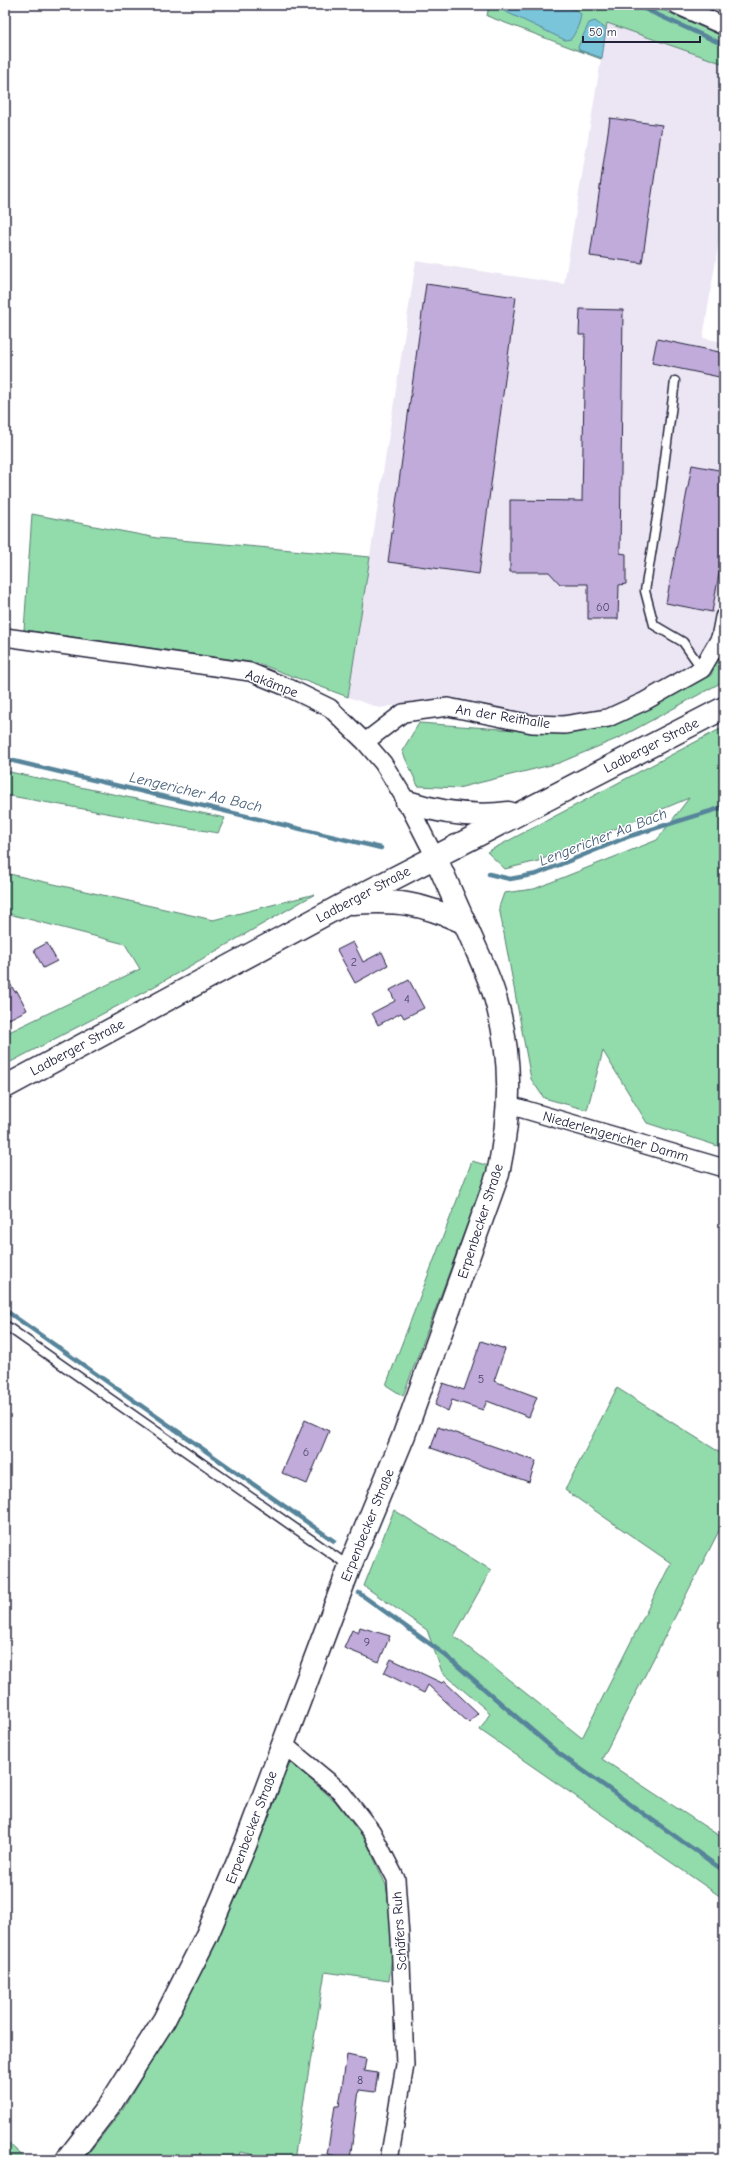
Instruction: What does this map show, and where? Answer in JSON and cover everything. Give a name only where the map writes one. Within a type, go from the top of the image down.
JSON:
[{"type":"main road","name":"Ladberger Straße","points":[[5,1087],[346,903],[724,708]]},
{"type":"main road","points":[[407,802],[429,810],[456,814],[485,816],[522,811]]},
{"type":"main road","name":"Erpenbecker Straße","points":[[67,2160],[111,2103],[164,2020],[207,1935],[246,1843],[350,1566],[404,1435],[498,1174],[505,1138],[509,1105],[509,1070],[504,1032],[495,996],[435,857]]},
{"type":"main road","points":[[346,903],[401,902],[430,908],[464,922]]},
{"type":"street","points":[[677,5],[724,26]]},
{"type":"street","points":[[702,669],[720,638],[724,618]]},
{"type":"street","name":"Aakämpe","points":[[5,637],[250,672],[289,688],[330,708],[365,742],[383,763],[407,802],[435,857]]},
{"type":"street","name":"An der Reithalle","points":[[365,742],[403,713],[448,707],[532,724],[564,725],[608,718],[702,669]]},
{"type":"street","name":"Niederlengericher Damm","points":[[509,1105],[724,1168]]},
{"type":"street","name":"Schäfers Ruh","points":[[283,1744],[340,1791],[372,1832],[396,1879],[405,2065],[389,2160]]},
{"type":"lane","points":[[675,381],[646,591],[654,626],[683,642],[702,669]]},
{"type":"lane","points":[[5,1325],[350,1566]]},
{"type":"shaded area","points":[[607,23],[724,64],[724,211],[703,338],[724,342],[724,568],[712,633],[697,662],[607,713],[567,720],[531,717],[442,698],[379,708],[348,697],[416,261],[564,284]]},
{"type":"green space","points":[[489,5],[652,5],[724,37],[724,64],[607,23],[601,59],[487,16]]},
{"type":"green space","points":[[32,514],[157,538],[370,557],[348,697],[257,663],[24,630]]},
{"type":"green space","points":[[724,641],[724,681],[621,737],[559,763],[458,788],[418,786],[402,751],[419,723],[529,731],[652,706],[711,675]]},
{"type":"green space","points":[[724,727],[724,1148],[647,1123],[603,1051],[587,1110],[544,1098],[531,1079],[499,907],[504,893],[534,889],[657,840],[689,798],[538,861],[505,869],[487,852]]},
{"type":"green space","points":[[5,771],[225,818],[218,833],[5,795]]},
{"type":"green space","points":[[5,873],[213,920],[315,894],[148,990],[5,1065],[5,1034],[140,969],[125,944],[5,913]]},
{"type":"green space","points":[[472,1161],[489,1166],[403,1396],[386,1385]]},
{"type":"green space","points":[[617,1388],[724,1455],[724,1521],[602,1759],[724,1839],[724,1899],[480,1730],[490,1713],[442,1672],[427,1630],[364,1586],[394,1510],[491,1570],[454,1636],[582,1738],[671,1563],[565,1490]]},
{"type":"green space","points":[[290,1762],[335,1801],[366,1841],[386,1885],[394,1939],[389,1981],[325,1972],[294,2160],[281,2160],[240,2152],[238,2160],[83,2160],[123,2109],[173,2025],[216,1939],[257,1847]]},
{"type":"green space","points":[[5,2140],[27,2160],[5,2160]]},
{"type":"water","points":[[500,5],[555,5],[575,10],[581,14],[579,24],[573,36],[571,39],[565,40],[500,9]]},
{"type":"water","points":[[595,21],[606,29],[602,58],[579,50],[578,47],[589,23]]},
{"type":"building","points":[[610,118],[662,125],[642,263],[590,256]]},
{"type":"building","points":[[426,284],[516,297],[479,574],[388,562]]},
{"type":"building","points":[[580,309],[623,310],[620,553],[626,554],[626,584],[619,585],[618,619],[588,619],[588,584],[560,584],[549,572],[510,572],[510,500],[582,501],[585,335],[579,335]]},
{"type":"building","points":[[657,339],[724,353],[724,378],[652,363]]},
{"type":"building","points":[[692,465],[724,471],[724,547],[712,612],[666,603]]},
{"type":"building","points":[[353,942],[363,962],[382,952],[388,965],[355,983],[337,950]]},
{"type":"building","points":[[47,943],[57,961],[43,968],[34,950]]},
{"type":"building","points":[[5,975],[15,992],[17,991],[27,1010],[5,1021]]},
{"type":"building","points":[[409,980],[424,1008],[404,1018],[401,1013],[378,1025],[372,1013],[395,1001],[390,990]]},
{"type":"building","points":[[481,1341],[505,1349],[494,1381],[537,1397],[529,1417],[487,1401],[483,1410],[452,1400],[448,1411],[435,1405],[443,1383],[464,1390]]},
{"type":"building","points":[[305,1420],[329,1431],[307,1484],[282,1473]]},
{"type":"building","points":[[438,1427],[536,1461],[529,1482],[431,1448]]},
{"type":"building","points":[[360,1627],[390,1636],[379,1662],[344,1648],[352,1630],[358,1633]]},
{"type":"building","points":[[391,1659],[442,1683],[444,1681],[478,1713],[469,1723],[428,1685],[424,1693],[384,1673]]},
{"type":"building","points":[[347,2055],[366,2059],[364,2071],[378,2073],[375,2092],[359,2090],[350,2159],[327,2154],[335,2106],[339,2106]]},
{"type":"waterway","points":[[636,5],[724,45]]},
{"type":"waterway","name":"Lengericher Aa Bach","points":[[5,759],[381,848]]},
{"type":"waterway","name":"Lengericher Aa Bach","points":[[489,874],[510,879],[537,874],[630,836],[724,807]]},
{"type":"waterway","points":[[5,1310],[334,1541]]},
{"type":"waterway","points":[[359,1593],[444,1654],[557,1752],[724,1871]]}]
